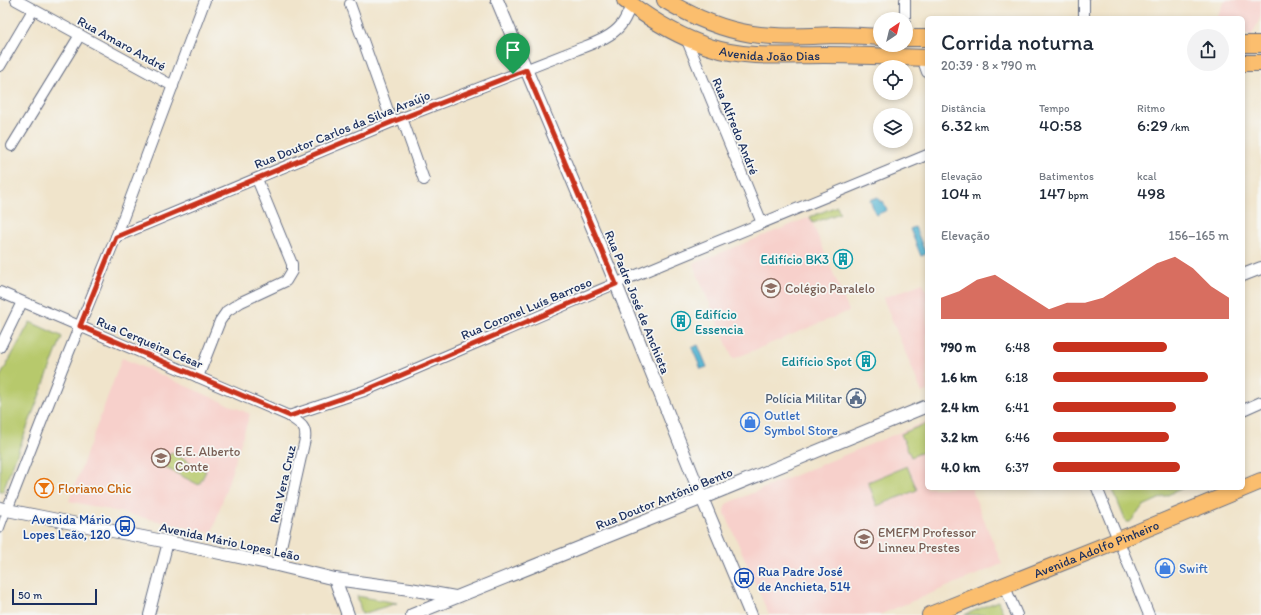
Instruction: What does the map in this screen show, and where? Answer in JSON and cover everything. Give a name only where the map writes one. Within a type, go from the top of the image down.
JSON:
[{"type":"main road","name":"Avenida João Dias","points":[[665,0],[680,10],[697,17],[736,31],[752,34],[790,37],[836,35],[873,37]]},
{"type":"main road","name":"Avenida João Dias","points":[[628,2],[668,29],[710,48],[756,55],[851,55],[925,63]]},
{"type":"main road","points":[[913,38],[925,38]]},
{"type":"main road","points":[[1245,44],[1261,44]]},
{"type":"main road","points":[[1245,63],[1261,63]]},
{"type":"main road","name":"Avenida Adolfo Pinheiro","points":[[1245,488],[1261,481]]},
{"type":"main road","name":"Avenida Adolfo Pinheiro","points":[[930,615],[1239,490]]},
{"type":"street","name":"Rua Amaro André","points":[[16,0],[173,86]]},
{"type":"street","points":[[0,529],[4,509],[116,237],[205,0]]},
{"type":"street","name":"Rua Padre José de Anchieta","points":[[497,0],[616,284],[751,615]]},
{"type":"street","points":[[905,0],[905,12]]},
{"type":"street","points":[[1084,0],[1084,16]]},
{"type":"street","name":"Rua Doutor Carlos da Silva Araújo","points":[[116,237],[392,122],[601,40],[616,31],[625,20],[628,2]]},
{"type":"street","points":[[350,4],[392,122]]},
{"type":"street","points":[[0,66],[33,10]]},
{"type":"street","points":[[12,146],[80,35]]},
{"type":"street","name":"Rua Alfredo André","points":[[686,38],[762,223]]},
{"type":"street","points":[[402,118],[424,180]]},
{"type":"street","name":"Rua Coronel Luís Barroso","points":[[290,416],[364,391],[616,284],[925,156]]},
{"type":"street","points":[[198,377],[220,321],[224,315],[241,302],[286,280],[292,271],[292,264],[257,178]]},
{"type":"street","points":[[1245,274],[1261,268]]},
{"type":"street","name":"Rua Cerqueira César","points":[[0,292],[290,416]]},
{"type":"street","points":[[0,347],[22,302]]},
{"type":"street","points":[[1245,409],[1261,402]]},
{"type":"street","name":"Rua Doutor Antônio Bento","points":[[412,615],[925,407]]},
{"type":"street","name":"Rua Vera Cruz","points":[[277,565],[306,433],[305,429],[290,416]]},
{"type":"street","points":[[1098,490],[1149,615]]},
{"type":"street","name":"Avenida Mário Lopes Leão","points":[[4,509],[277,565],[335,579],[410,589],[455,597]]},
{"type":"street","points":[[149,615],[168,542]]},
{"type":"street","points":[[335,579],[348,615]]},
{"type":"street","points":[[1004,585],[1016,615]]},
{"type":"shaded area","points":[[1225,0],[1261,0],[1261,16],[1252,35],[1245,33],[1245,16],[1218,16]]},
{"type":"shaded area","name":"Colégio Paralelo","points":[[810,217],[849,311],[733,359],[693,264]]},
{"type":"shaded area","points":[[923,283],[925,288],[925,392],[922,393],[883,298]]},
{"type":"shaded area","name":"E.E. Alberto Conte","points":[[122,358],[250,414],[212,533],[69,501]]},
{"type":"shaded area","name":"EMEFM Professor Linneu Prestes","points":[[925,422],[925,490],[972,490],[1002,564],[879,615],[769,615],[724,511],[728,503]]},
{"type":"green space","points":[[837,206],[840,213],[813,223],[810,217]]},
{"type":"green space","points":[[30,322],[62,337],[3,491],[0,491],[0,377]]},
{"type":"green space","points":[[925,424],[925,451],[911,457],[901,434]]},
{"type":"green space","points":[[171,452],[206,471],[199,485],[162,466]]},
{"type":"green space","points":[[907,466],[917,490],[877,506],[868,482]]},
{"type":"green space","points":[[1113,490],[1179,490],[1143,506],[1130,522],[1126,522]]},
{"type":"green space","points":[[357,596],[397,603],[362,614]]},
{"type":"green space","points":[[998,601],[1004,615],[964,615]]},
{"type":"water","points":[[878,197],[880,202],[883,201],[887,210],[876,215],[870,200]]},
{"type":"water","points":[[915,227],[925,254],[921,256],[910,229]]},
{"type":"water","points":[[698,345],[707,367],[701,369],[692,348]]},
{"type":"place","name":"Edifício BK3","points":[[843,259]]},
{"type":"place","name":"Colégio Paralelo","points":[[771,288]]},
{"type":"place","name":"Edifício Essencia","points":[[681,321]]},
{"type":"place","name":"Edifício Spot","points":[[866,361]]},
{"type":"place","name":"Polícia Militar","points":[[856,398]]},
{"type":"place","name":"Outlet Symbol Store","points":[[750,422]]},
{"type":"place","name":"E.E. Alberto Conte","points":[[161,458]]},
{"type":"place","name":"Floriano Chic","points":[[44,488]]},
{"type":"place","name":"Avenida Mário Lopes Leão, 120","points":[[125,526]]},
{"type":"place","name":"EMEFM Professor Linneu Prestes","points":[[864,539]]},
{"type":"place","name":"Swift","points":[[1165,568]]},
{"type":"place","name":"Rua Padre José de Anchieta, 514","points":[[744,578]]},
{"type":"route","points":[[526,70],[616,284],[364,391],[290,416],[80,326],[116,237],[392,122],[513,74],[526,70]]}]
